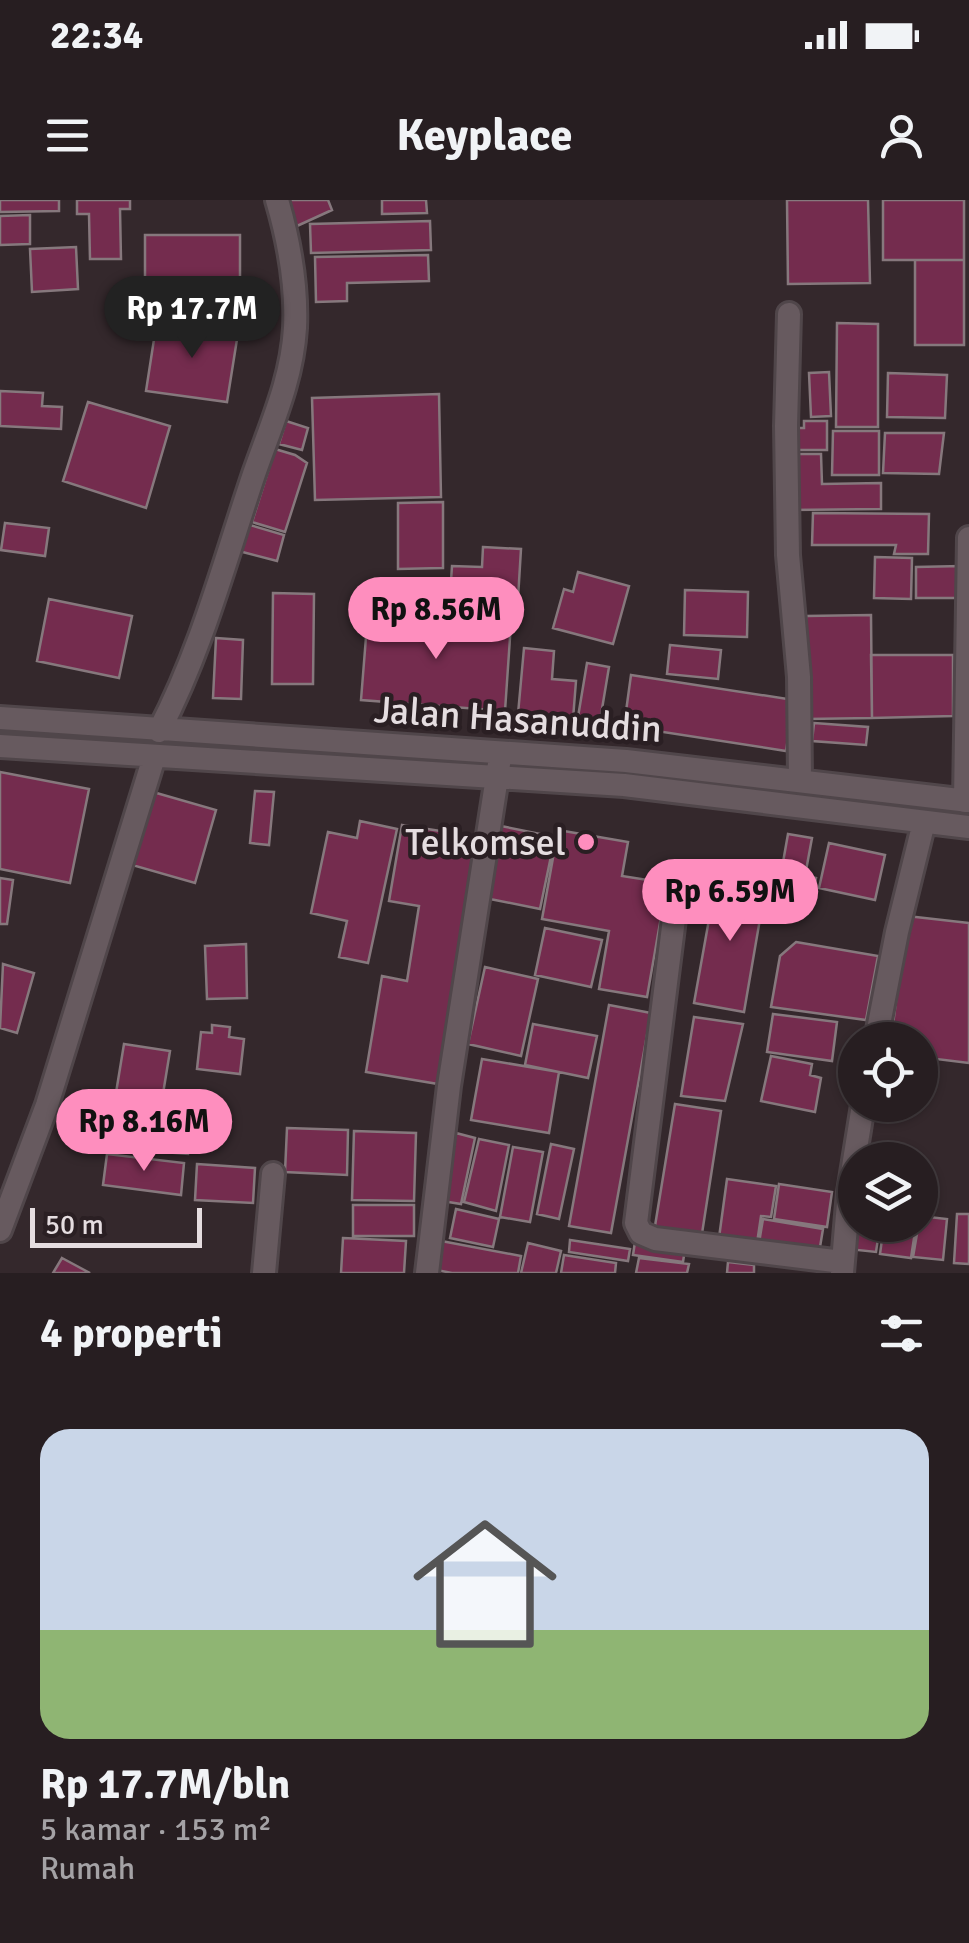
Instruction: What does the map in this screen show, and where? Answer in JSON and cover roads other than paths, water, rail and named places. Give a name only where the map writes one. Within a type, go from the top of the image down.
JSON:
[{"type":"street","points":[[159,730],[180,690],[215,597],[290,367],[295,326],[293,281],[288,238],[276,200]]},
{"type":"street","points":[[790,314],[786,426],[788,555],[799,676],[800,780]]},
{"type":"street","points":[[967,801],[969,538]]},
{"type":"street","name":"Jalan Hasanuddin","points":[[0,718],[501,750],[967,801]]},
{"type":"street","name":"Jalan Hasanuddin","points":[[0,746],[624,785],[969,827]]},
{"type":"street","points":[[427,1273],[449,1086],[501,750]]},
{"type":"street","points":[[2,1219],[47,1105],[154,757]]},
{"type":"street","points":[[880,1022],[924,822]]},
{"type":"street","points":[[678,887],[636,1223],[641,1232],[655,1240],[842,1267],[861,1122]]},
{"type":"street","points":[[264,1273],[272,1174]]},
{"type":"place","name":"Telkomsel","points":[[586,842]]}]
